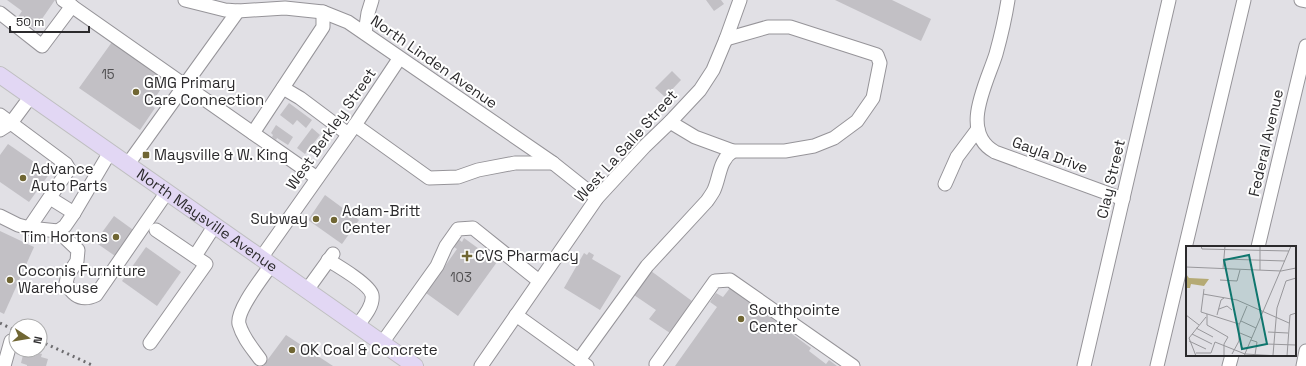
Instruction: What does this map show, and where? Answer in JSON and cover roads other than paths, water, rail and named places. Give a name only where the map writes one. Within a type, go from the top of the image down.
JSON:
[{"type":"main road","name":"North Maysville Avenue","points":[[0,75],[415,366]]},
{"type":"street","name":"North Linden Avenue","points":[[185,0],[225,10],[238,11],[285,8],[323,12],[348,22],[399,59],[553,163],[597,198]]},
{"type":"street","points":[[365,33],[368,13],[372,0]]},
{"type":"street","name":"West La Salle Street","points":[[481,366],[597,198],[700,90],[713,70],[740,0]]},
{"type":"street","name":"Gayla Drive","points":[[1008,0],[1002,33],[979,104],[977,117],[978,129],[985,145],[995,152],[1122,198]]},
{"type":"street","name":"Clay Street","points":[[1084,366],[1169,0]]},
{"type":"street","points":[[1157,366],[1244,0]]},
{"type":"street","points":[[1301,0],[1306,1]]},
{"type":"street","points":[[0,13],[42,46],[68,3],[317,178]]},
{"type":"street","points":[[128,164],[238,11]]},
{"type":"street","points":[[253,133],[323,27],[323,12]]},
{"type":"street","points":[[670,122],[695,137],[733,151],[785,150],[814,146],[834,138],[857,121],[873,98],[880,63],[877,55],[790,27],[768,27],[726,39]]},
{"type":"street","name":"Federal Avenue","points":[[1258,246],[1306,46]]},
{"type":"street","name":"West Berkley Street","points":[[260,359],[245,338],[239,322],[243,306],[266,261],[317,178],[399,59]]},
{"type":"street","points":[[283,88],[428,178],[458,177],[478,170],[514,163],[553,163]]},
{"type":"street","points":[[0,130],[11,123],[31,96]]},
{"type":"street","points":[[0,115],[66,164],[69,169],[29,228]]},
{"type":"street","points":[[945,184],[957,156],[978,129]]},
{"type":"street","points":[[516,315],[583,363],[647,266],[707,201],[713,192],[722,163],[727,155],[733,151]]},
{"type":"street","points":[[58,231],[65,226],[74,214],[110,152]]},
{"type":"street","points":[[0,216],[18,225],[29,228],[58,231],[78,250],[77,261],[68,275],[66,283],[71,292],[85,299],[96,295],[167,192]]},
{"type":"street","points":[[50,198],[74,214]]},
{"type":"street","points":[[195,256],[215,225]]},
{"type":"street","points":[[382,343],[437,266],[446,246],[458,229],[473,228],[539,281]]},
{"type":"street","points":[[150,343],[206,264],[156,230]]},
{"type":"street","points":[[306,290],[331,256],[368,288],[372,295],[366,314],[357,326]]},
{"type":"street","points":[[656,365],[715,282],[730,280],[852,366]]},
{"type":"street","points":[[1303,366],[1306,351]]},
{"type":"street","points":[[4,366],[8,352]]},
{"type":"street","points":[[1229,366],[1232,356]]},
{"type":"railway","points":[[0,323],[8,327]]},
{"type":"railway","points":[[48,345],[94,366]]},
{"type":"place","name":"GMG Primary Care Connection","points":[[136,92]]},
{"type":"place","name":"Maysville & W. King","points":[[146,155]]},
{"type":"place","name":"Advance Auto Parts","points":[[23,178]]},
{"type":"place","name":"Subway","points":[[316,219]]},
{"type":"place","name":"Adam-Britt Center","points":[[334,220]]},
{"type":"place","name":"Tim Hortons","points":[[116,237]]},
{"type":"place","name":"CVS Pharmacy","points":[[467,256]]},
{"type":"place","name":"Coconis Furniture Warehouse","points":[[10,280]]},
{"type":"place","name":"Southpointe Center","points":[[741,319]]},
{"type":"place","name":"OK Coal & Concrete","points":[[292,350]]}]
